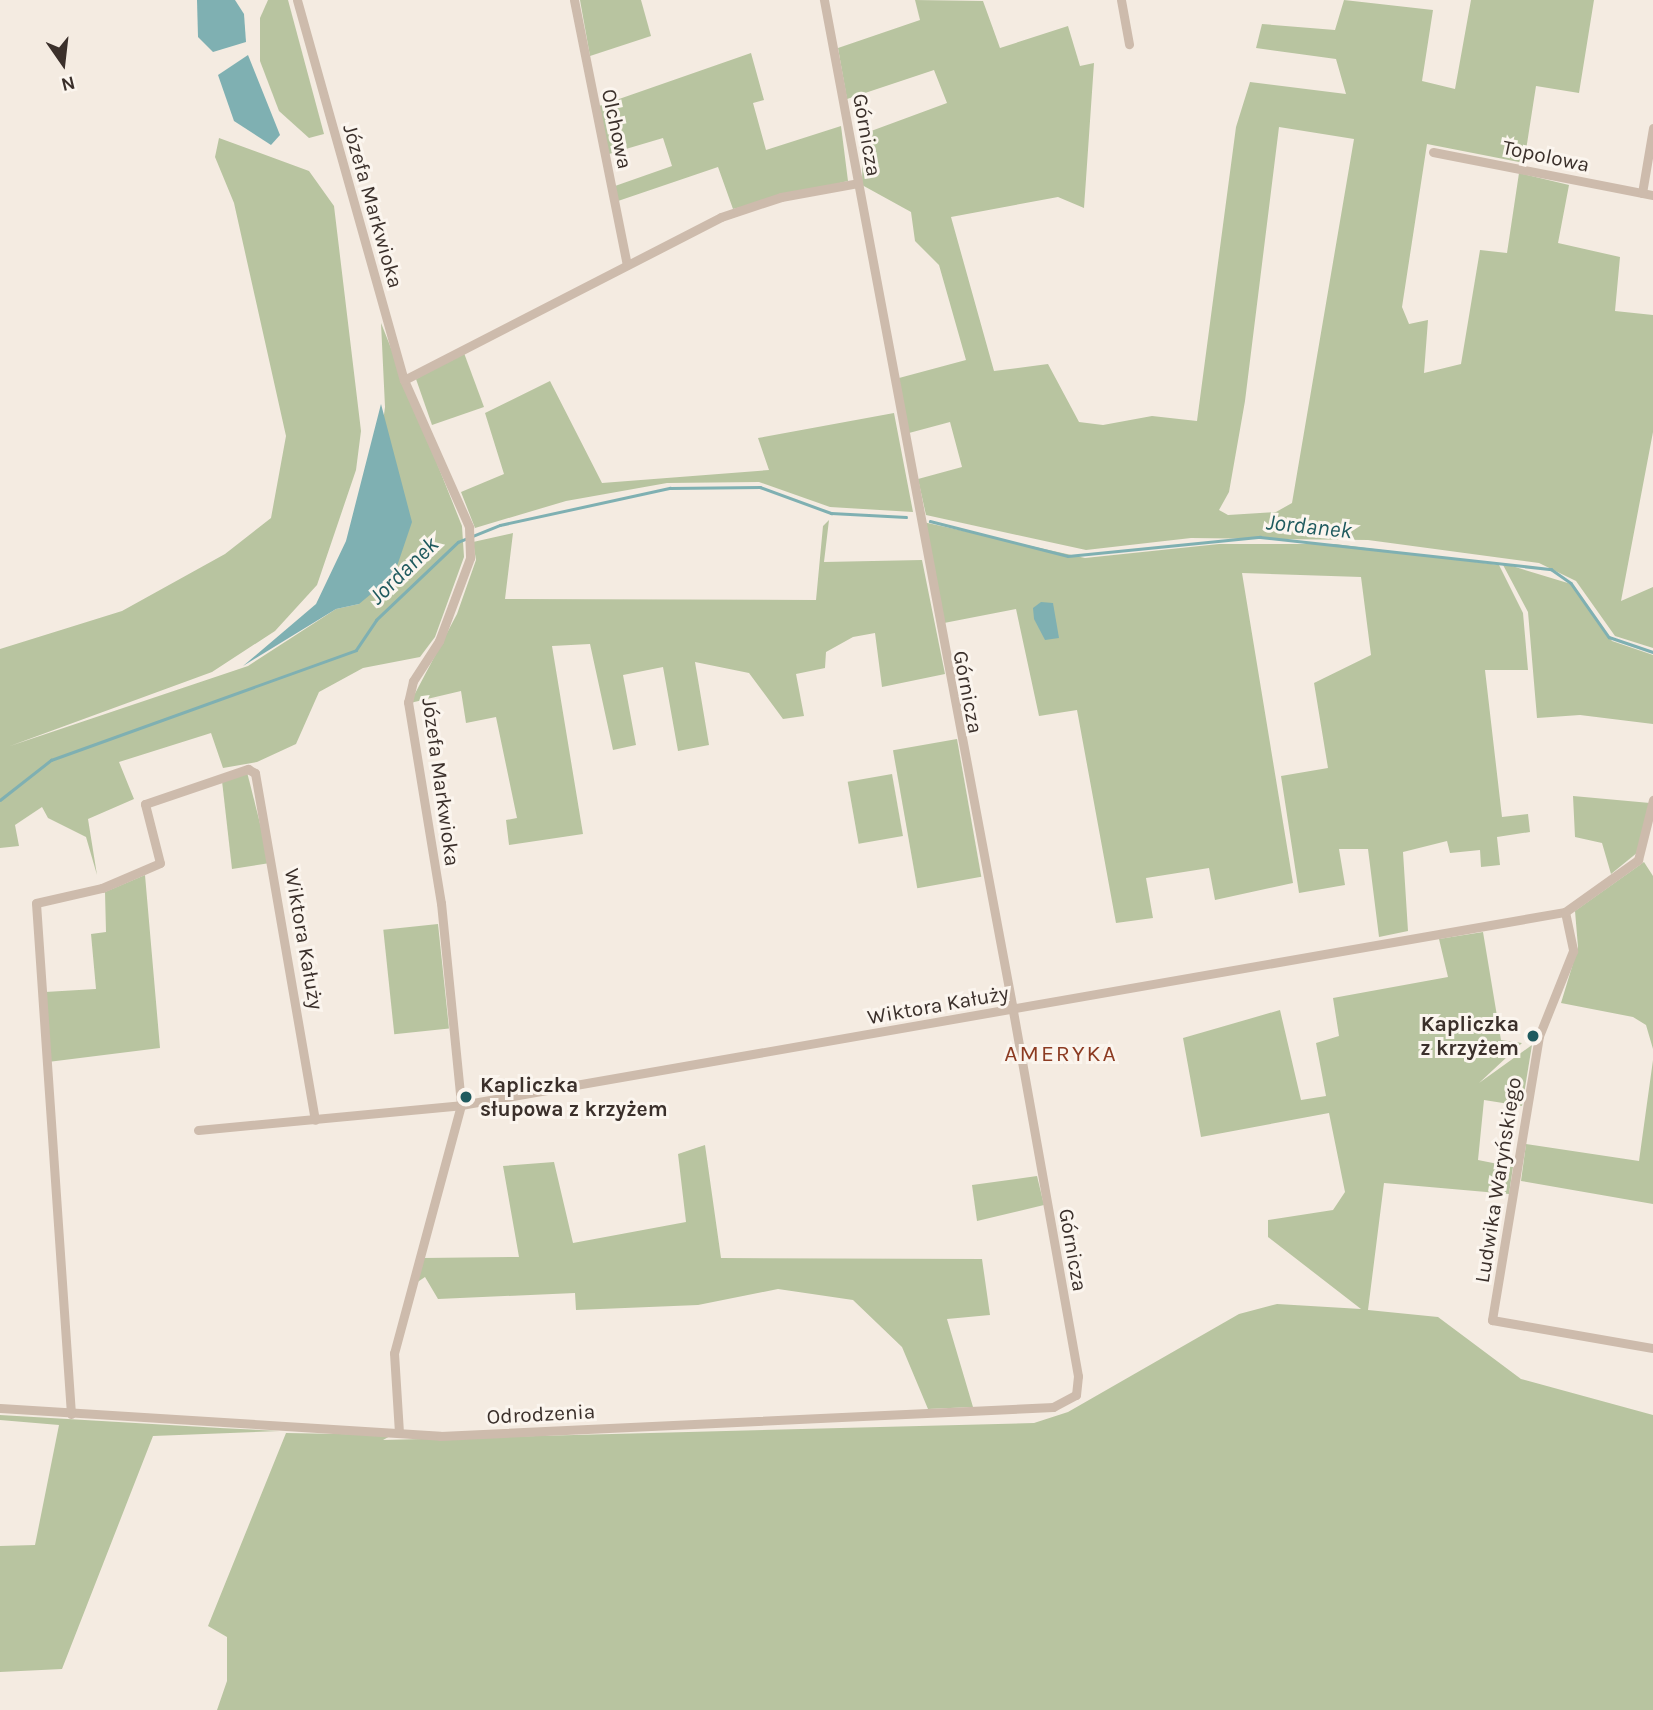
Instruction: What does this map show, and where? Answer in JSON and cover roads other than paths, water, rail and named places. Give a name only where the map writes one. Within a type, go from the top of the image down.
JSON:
[{"type":"street","name":"Józefa Markwioka","points":[[297,0],[404,380],[469,530],[470,558],[439,642],[413,681],[408,702],[441,903],[461,1105],[394,1353],[399,1432]]},
{"type":"street","name":"Olchowa","points":[[574,0],[627,265]]},
{"type":"street","name":"Górnicza","points":[[824,0],[1013,1010],[1078,1391]]},
{"type":"street","points":[[1121,0],[1129,44]]},
{"type":"street","points":[[1642,193],[1653,128]]},
{"type":"street","name":"Topolowa","points":[[1433,152],[1653,195]]},
{"type":"street","points":[[404,380],[721,217],[780,197],[858,183]]},
{"type":"street","name":"Wiktora Kałuży","points":[[71,1414],[36,903],[66,896],[160,863],[145,804],[248,769],[255,774],[277,886],[314,1120]]},
{"type":"street","points":[[1566,912],[1638,860],[1653,800]]},
{"type":"street","name":"Wiktora Kałuży","points":[[198,1130],[461,1105],[1566,912]]},
{"type":"street","name":"Ludwika Waryńskiego","points":[[1566,912],[1573,951],[1539,1035],[1492,1320],[1653,1348]]},
{"type":"street","name":"Odrodzenia","points":[[0,1408],[440,1436],[1053,1407],[1078,1391]]},
{"type":"water","points":[[197,0],[235,0],[244,14],[246,42],[213,52],[198,37]]},
{"type":"water","points":[[248,55],[280,135],[271,145],[234,121],[218,75]]},
{"type":"water","points":[[381,404],[412,522],[394,575],[359,604],[336,609],[243,666],[316,604],[346,541]]},
{"type":"water","points":[[1041,602],[1053,603],[1059,638],[1045,640],[1034,619],[1033,608]]},
{"type":"waterway","name":"Jordanek","points":[[0,800],[51,760],[356,650],[376,620],[458,542],[500,525],[670,488],[760,487],[831,513],[906,517]]},
{"type":"waterway","name":"Jordanek","points":[[930,521],[1068,556],[1260,537],[1551,569],[1571,583],[1609,637],[1653,652]]},
{"type":"place","name":"Kapliczka z krzyżem","points":[[1533,1036]]},
{"type":"place","name":"Kapliczka słupowa z krzyżem","points":[[466,1097]]},
{"type":"district","name":"AMERYKA","points":[[1061,1054]]}]
